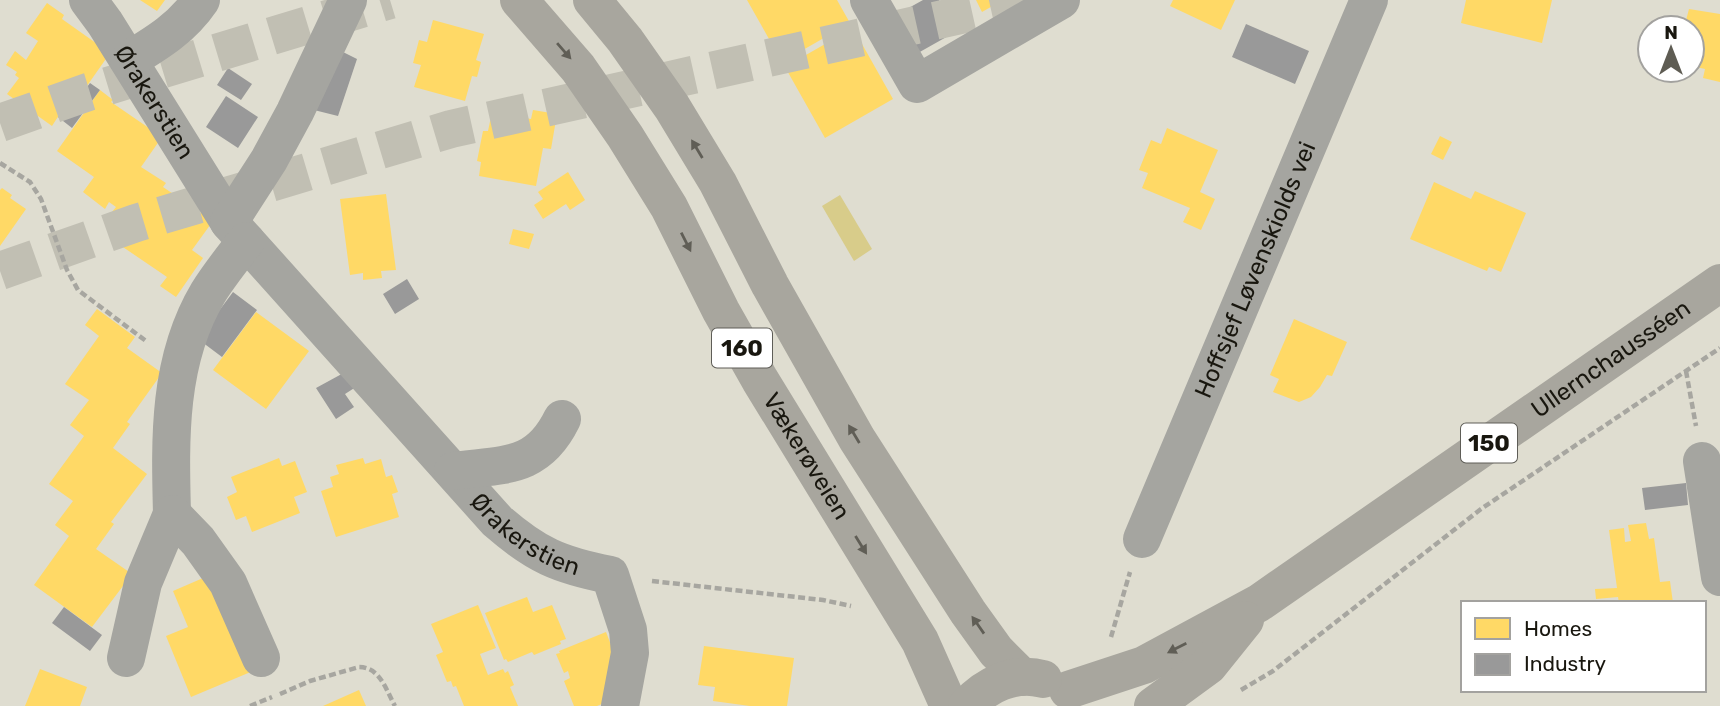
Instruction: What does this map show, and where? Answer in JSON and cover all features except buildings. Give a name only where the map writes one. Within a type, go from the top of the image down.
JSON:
[{"type":"main road","name":"Vækerøveien","points":[[519,0],[578,68],[669,207],[721,311],[760,380],[920,641],[949,706]]},
{"type":"main road","name":"160","points":[[592,0],[625,40],[679,118],[718,183],[770,285],[857,439],[968,612],[996,651],[1022,677]]},
{"type":"main road","name":"Ullernchausséen","points":[[1077,698],[1259,603],[1720,283]]},
{"type":"main road","name":"Ullernchausséen","points":[[1153,706],[1208,666],[1259,603]]},
{"type":"main road","points":[[967,706],[983,690],[1001,681],[1022,677],[1038,678],[1077,698]]},
{"type":"street","name":"Ørakerstien","points":[[88,0],[237,231],[497,521],[529,547],[559,563],[610,575]]},
{"type":"street","points":[[129,60],[166,38],[190,16],[201,0]]},
{"type":"street","points":[[126,658],[143,583],[172,513],[172,417],[178,371],[192,327],[269,160],[348,0]]},
{"type":"street","points":[[869,0],[917,84],[1061,0]]},
{"type":"street","name":"Hoffsjef Løvenskiolds vei","points":[[1142,539],[1369,0]]},
{"type":"street","points":[[453,471],[519,461],[540,451],[553,437],[562,419]]},
{"type":"street","points":[[1702,461],[1720,577]]},
{"type":"street","points":[[172,513],[198,541],[228,583],[261,657]]},
{"type":"street","points":[[610,575],[628,630],[629,642],[627,675],[620,706]]},
{"type":"path","points":[[0,163],[30,182],[41,199],[67,270],[78,290],[146,341],[178,371]]},
{"type":"path","points":[[1237,692],[1273,671],[1481,509],[1720,348]]},
{"type":"path","points":[[1686,372],[1702,461]]},
{"type":"path","points":[[1109,645],[1123,589],[1142,539]]},
{"type":"path","name":"Ørakerstien","points":[[610,575],[692,587],[823,600],[848,604],[858,611]]},
{"type":"path","points":[[250,706],[310,681],[359,667],[368,667],[379,676],[394,706]]},
{"type":"shaded area","points":[[840,195],[872,249],[854,261],[822,206]]},
{"type":"tunnel","points":[[0,123],[88,92],[390,0]]},
{"type":"tunnel","points":[[0,271],[136,223],[451,129],[1028,0]]}]
